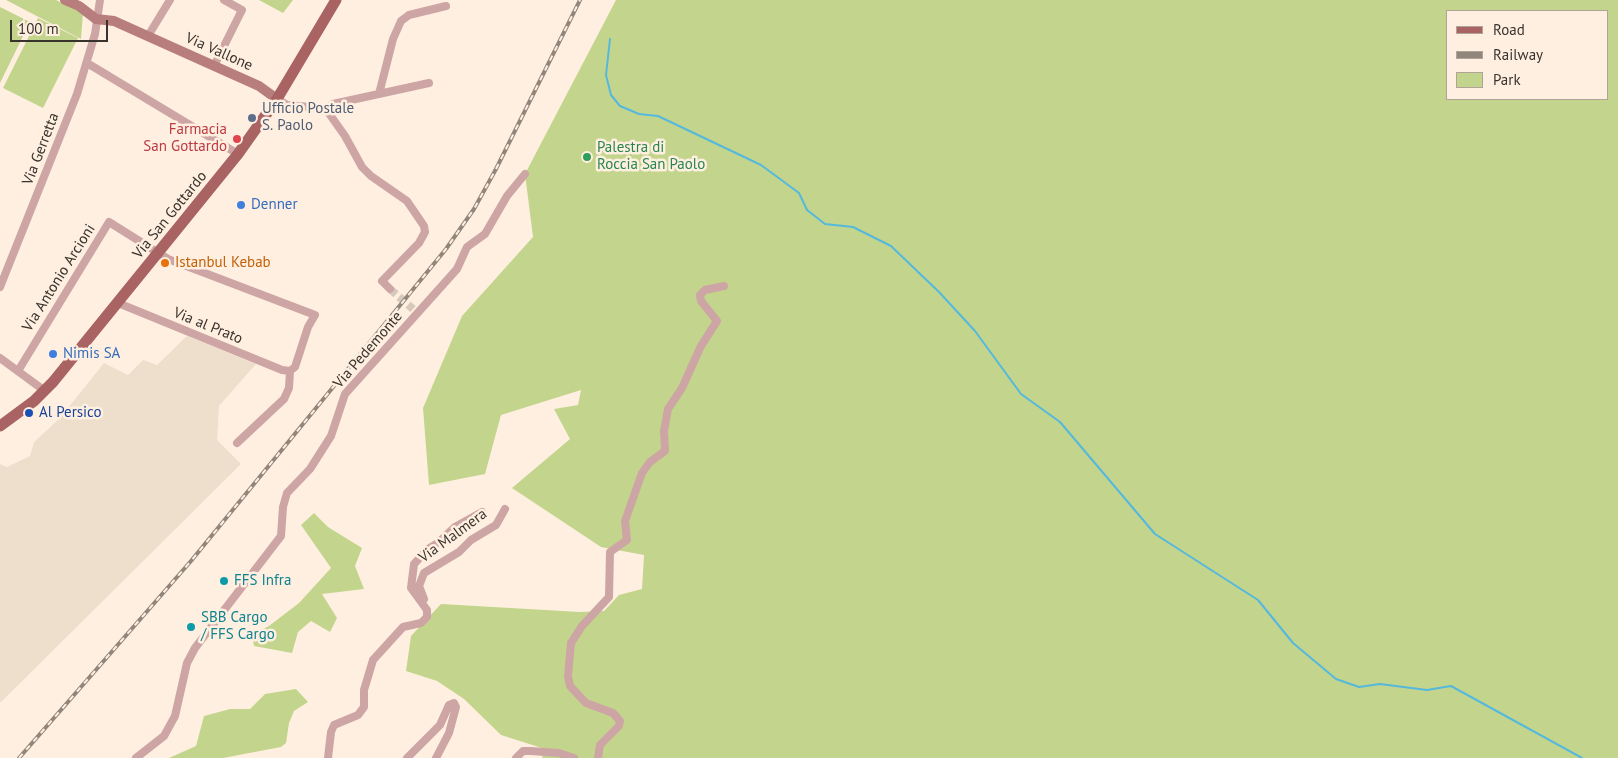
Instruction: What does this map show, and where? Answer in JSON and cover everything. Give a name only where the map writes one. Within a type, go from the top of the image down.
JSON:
[{"type":"main road","name":"Via San Gottardo","points":[[0,426],[45,392],[238,154],[277,99],[336,0]]},
{"type":"street","name":"Via Vallone","points":[[65,0],[79,6],[96,18],[114,21],[259,86],[277,99]]},
{"type":"street","name":"Via Gerretta","points":[[0,286],[68,118],[95,34],[100,0]]},
{"type":"street","points":[[148,36],[170,0]]},
{"type":"street","points":[[214,66],[242,10],[224,0]]},
{"type":"street","points":[[379,94],[393,39],[401,21],[409,14],[446,6]]},
{"type":"street","points":[[87,63],[238,154]]},
{"type":"street","points":[[326,110],[333,104],[428,83]]},
{"type":"street","points":[[277,99],[287,105],[326,110],[340,127],[362,167],[371,176],[407,201],[424,226],[425,232],[419,243],[382,281],[390,289]]},
{"type":"street","name":"Via Pedemonte","points":[[136,758],[164,736],[175,716],[191,654],[281,536],[283,507],[288,493],[310,469],[331,436],[345,394],[416,310],[456,268],[467,247],[485,234],[507,196],[525,174]]},
{"type":"street","name":"Via Antonio Arcioni","points":[[18,371],[109,222],[158,252]]},
{"type":"street","points":[[158,252],[168,259],[315,315],[310,322],[295,367],[290,371],[289,388],[284,399],[237,443]]},
{"type":"street","points":[[598,758],[600,745],[619,726],[620,721],[613,713],[586,703],[570,686],[568,676],[570,648],[582,626],[608,598],[610,552],[626,542],[625,521],[642,473],[650,462],[665,451],[664,430],[668,409],[682,388],[701,346],[717,321],[701,301],[700,295],[705,290],[724,286]]},
{"type":"street","name":"Via al Prato","points":[[118,303],[282,370],[290,371]]},
{"type":"street","points":[[0,358],[45,392]]},
{"type":"street","name":"Via Malmera","points":[[428,613],[430,607],[420,592],[424,572],[458,552],[471,540],[496,525],[505,509]]},
{"type":"street","name":"Via Malmera","points":[[428,613],[411,588],[414,564],[428,549],[439,542],[455,527],[482,512]]},
{"type":"street","points":[[328,758],[332,727],[340,721],[358,716],[364,707],[364,690],[373,660],[403,627],[421,623],[428,613]]},
{"type":"street","points":[[408,758],[428,735],[440,725],[449,705],[454,703],[456,707],[449,733],[436,758]]},
{"type":"street","points":[[516,758],[523,751],[559,753],[574,758]]},
{"type":"shaded area","points":[[187,336],[256,364],[219,406],[217,440],[241,464],[0,703],[0,464],[7,467],[30,456],[34,442],[60,418],[104,363],[128,375],[143,360],[157,365]]},
{"type":"green space","points":[[6,0],[56,0],[83,13],[81,39]]},
{"type":"green space","points":[[259,0],[293,0],[283,13]]},
{"type":"green space","points":[[616,0],[1618,0],[1618,758],[542,758],[545,749],[501,735],[464,699],[437,681],[406,671],[411,636],[441,604],[580,612],[604,611],[619,595],[642,589],[644,555],[601,547],[512,488],[570,439],[554,409],[578,405],[581,390],[501,415],[485,474],[429,485],[423,408],[462,316],[533,237],[525,174]]},
{"type":"green space","points":[[0,7],[30,22],[0,83]]},
{"type":"green space","points":[[38,18],[78,38],[43,108],[3,88]]},
{"type":"green space","points":[[314,513],[328,527],[362,548],[355,566],[364,589],[322,594],[337,618],[330,632],[311,621],[298,632],[292,653],[254,646],[252,635],[269,626],[299,603],[331,568],[301,525]]},
{"type":"green space","points":[[296,689],[308,702],[294,711],[289,723],[286,743],[281,747],[223,758],[169,758],[196,746],[204,716],[230,709],[250,709],[265,694]]},
{"type":"waterway","points":[[610,39],[606,75],[611,95],[620,106],[639,114],[658,116],[761,165],[799,193],[807,210],[825,224],[853,227],[891,246],[939,292],[975,331],[1021,394],[1060,422],[1155,534],[1258,600],[1293,643],[1336,679],[1359,687],[1380,684],[1427,690],[1451,686],[1582,758]]},
{"type":"tunnel","points":[[390,289],[413,309]]},
{"type":"railway","points":[[19,758],[191,561],[446,249],[474,209],[496,169],[580,0]]},
{"type":"place","name":"Ufficio Postale S. Paolo","points":[[252,118]]},
{"type":"place","name":"Farmacia San Gottardo","points":[[237,139]]},
{"type":"place","name":"Palestra di Roccia San Paolo","points":[[587,157]]},
{"type":"place","name":"Denner","points":[[241,205]]},
{"type":"place","name":"Istanbul Kebab","points":[[165,263]]},
{"type":"place","name":"Nimis SA","points":[[53,354]]},
{"type":"place","name":"Al Persico","points":[[29,413]]},
{"type":"place","name":"FFS Infra","points":[[224,581]]},
{"type":"place","name":"SBB Cargo / FFS Cargo","points":[[191,627]]}]
